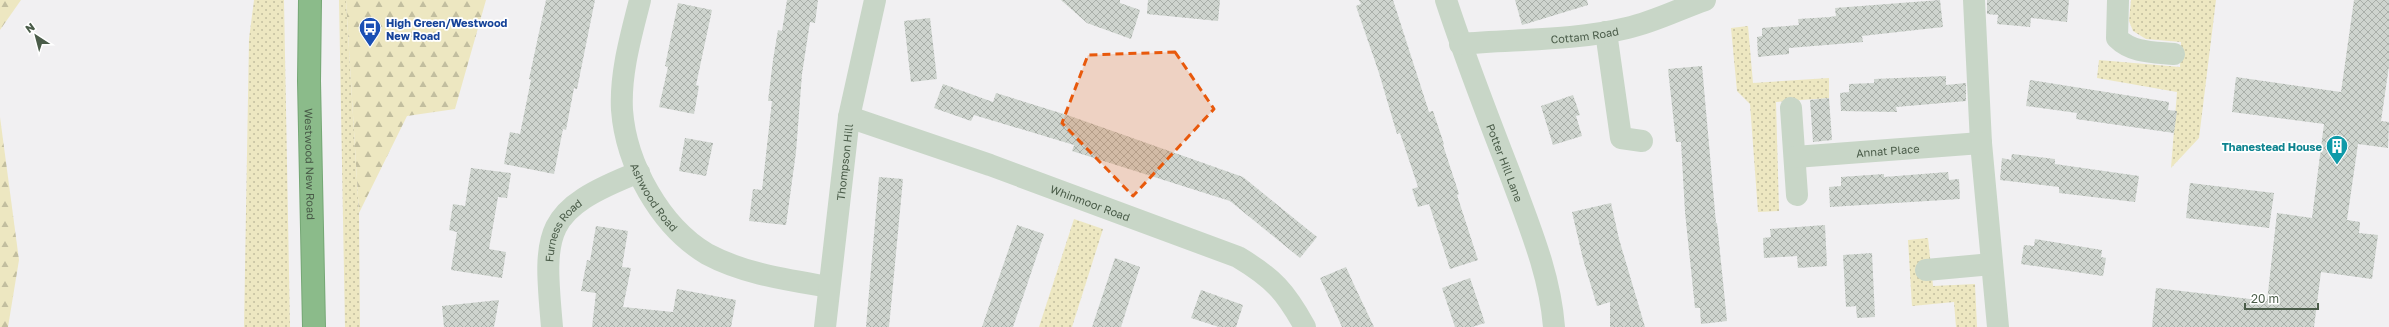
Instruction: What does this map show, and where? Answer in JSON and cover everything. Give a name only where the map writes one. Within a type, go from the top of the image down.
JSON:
[{"type":"highway","name":"Westwood New Road","points":[[310,0],[309,81],[314,327]]},
{"type":"street","name":"Ashwood Road","points":[[640,0],[629,43],[623,79],[622,110],[628,141],[648,193],[662,213],[683,237],[707,254],[769,276],[829,287]]},
{"type":"street","name":"Thompson Hill","points":[[825,327],[849,117],[875,0]]},
{"type":"street","name":"Potter Hill Lane","points":[[1446,0],[1460,44],[1536,243],[1547,280],[1554,327]]},
{"type":"street","name":"Cottam Road","points":[[1460,44],[1574,36],[1606,32],[1628,28],[1705,0]]},
{"type":"street","points":[[1974,0],[1981,144],[1998,327]]},
{"type":"street","points":[[2118,0],[2117,38],[2125,46],[2134,50],[2174,54]]},
{"type":"street","points":[[1606,32],[1621,138],[1642,141]]},
{"type":"street","points":[[1791,108],[1798,195]]},
{"type":"street","name":"Whinmoor Road","points":[[849,117],[990,165],[1238,257],[1265,273],[1286,295],[1305,327]]},
{"type":"street","name":"Annat Place","points":[[1795,157],[1981,144]]},
{"type":"street","name":"Furness Road","points":[[552,327],[548,258],[550,238],[557,223],[578,201],[616,181],[639,172]]},
{"type":"street","points":[[1926,270],[1992,264]]},
{"type":"highlighted area","points":[[1175,52],[1214,109],[1133,196],[1062,123],[1088,55]]},
{"type":"green space","points":[[0,0],[21,0],[0,30]]},
{"type":"green space","points":[[254,0],[284,0],[290,327],[244,327],[249,39]]},
{"type":"green space","points":[[339,0],[346,0],[359,213],[360,327],[345,327]]},
{"type":"green space","points":[[346,0],[486,0],[455,109],[407,116],[359,213]]},
{"type":"green space","points":[[2131,0],[2216,0],[2199,138],[2171,168],[2177,92],[2097,78],[2099,60],[2180,67],[2181,42],[2146,39],[2133,31],[2129,21]]},
{"type":"green space","points":[[1748,26],[1753,83],[1829,78],[1829,98],[1776,102],[1779,211],[1758,212],[1750,104],[1737,91],[1731,28]]},
{"type":"green space","points":[[0,117],[19,260],[8,327],[0,327]]},
{"type":"green space","points":[[1074,219],[1103,229],[1072,327],[1039,327]]},
{"type":"green space","points":[[1928,238],[1933,286],[1975,284],[1977,327],[1956,327],[1954,302],[1912,306],[1908,240]]},
{"type":"building","points":[[546,0],[595,0],[577,89],[574,88],[566,130],[563,129],[554,174],[504,164],[510,132],[520,134],[531,80],[529,79]]},
{"type":"building","points":[[787,0],[818,0],[815,23],[810,22],[802,74],[796,152],[786,225],[749,221],[753,189],[762,190],[772,101],[768,101],[773,60],[778,30],[782,31]]},
{"type":"building","points":[[1061,0],[1120,0],[1120,3],[1140,10],[1131,39],[1087,23]]},
{"type":"building","points":[[1148,0],[1220,0],[1218,21],[1147,14]]},
{"type":"building","points":[[1359,0],[1393,0],[1429,112],[1433,111],[1444,144],[1443,145],[1459,194],[1457,195],[1478,260],[1450,269],[1429,204],[1418,207],[1412,189],[1418,187],[1400,133],[1397,134],[1379,73],[1356,6],[1361,4]]},
{"type":"building","points":[[1515,0],[1587,0],[1588,5],[1522,25]]},
{"type":"building","points":[[1940,0],[1943,27],[1862,36],[1863,42],[1789,48],[1789,54],[1758,57],[1757,37],[1762,36],[1762,28],[1799,25],[1798,19],[1836,16],[1835,8]]},
{"type":"building","points":[[1987,0],[2069,0],[2067,22],[2031,18],[2030,27],[1997,24],[1998,15],[1987,14]]},
{"type":"building","name":"Thanestead House","points":[[2354,0],[2389,0],[2389,66],[2381,121],[2389,122],[2388,148],[2358,144],[2347,220],[2360,222],[2359,233],[2378,235],[2372,279],[2321,272],[2314,327],[2152,327],[2156,288],[2267,301],[2277,213],[2312,218],[2324,124],[2232,112],[2236,77],[2341,92]]},
{"type":"building","points":[[678,3],[712,10],[696,85],[699,86],[694,114],[659,107],[668,67],[665,66]]},
{"type":"building","points":[[930,18],[937,79],[911,82],[904,21]]},
{"type":"building","points":[[1702,66],[1716,223],[1727,321],[1701,324],[1700,308],[1695,308],[1685,212],[1681,142],[1676,142],[1668,69]]},
{"type":"building","points":[[1946,76],[1946,85],[1966,83],[1966,101],[1896,107],[1897,112],[1841,111],[1840,93],[1849,92],[1849,84],[1874,83],[1874,79]]},
{"type":"building","points":[[2030,80],[2169,102],[2168,110],[2177,111],[2174,133],[2076,119],[2077,113],[2026,106]]},
{"type":"building","points":[[943,84],[993,102],[996,93],[1070,116],[1243,177],[1317,237],[1300,258],[1230,201],[1072,151],[1074,145],[974,115],[971,121],[934,108]]},
{"type":"building","points":[[1573,95],[1580,115],[1576,116],[1582,136],[1553,145],[1541,106]]},
{"type":"building","points":[[1829,98],[1832,140],[1813,142],[1810,100]]},
{"type":"building","points":[[685,138],[713,143],[706,176],[679,171]]},
{"type":"building","points":[[2012,154],[2055,159],[2055,164],[2139,176],[2135,202],[2059,193],[2059,187],[2000,180],[2002,158],[2011,160]]},
{"type":"building","points":[[471,168],[511,173],[507,198],[498,197],[489,249],[506,252],[502,278],[451,270],[457,232],[449,230],[453,204],[465,206]]},
{"type":"building","points":[[1948,172],[1949,180],[1959,179],[1960,199],[1830,207],[1829,187],[1841,186],[1841,177],[1884,174],[1884,177]]},
{"type":"building","points":[[879,177],[903,179],[889,327],[866,327]]},
{"type":"building","points":[[2190,183],[2274,193],[2269,228],[2186,218]]},
{"type":"building","points":[[1611,203],[1619,239],[1645,327],[1610,327],[1610,302],[1597,306],[1583,259],[1572,212]]},
{"type":"building","points":[[1017,225],[1044,234],[1013,327],[982,327]]},
{"type":"building","points":[[1825,225],[1827,266],[1798,268],[1797,256],[1764,258],[1763,238],[1771,237],[1770,229]]},
{"type":"building","points":[[596,226],[628,231],[622,267],[631,268],[623,307],[673,312],[677,289],[736,300],[731,327],[592,327],[596,293],[581,291],[587,260],[590,261]]},
{"type":"building","points":[[2035,239],[2102,250],[2101,257],[2106,258],[2103,276],[2021,264],[2024,245],[2034,246]]},
{"type":"building","points":[[1872,253],[1875,317],[1857,318],[1856,306],[1846,307],[1843,255]]},
{"type":"building","points":[[1115,258],[1140,267],[1121,327],[1092,327]]},
{"type":"building","points":[[1346,267],[1374,327],[1342,327],[1320,278]]},
{"type":"building","points":[[1470,278],[1485,323],[1472,327],[1455,327],[1442,288]]},
{"type":"building","points":[[1201,290],[1243,305],[1236,327],[1219,327],[1191,318]]},
{"type":"building","points":[[499,300],[494,327],[444,327],[442,306]]},
{"type":"place","name":"High Green/Westwood New Road","points":[[370,48]]},
{"type":"place","name":"Thanestead House","points":[[2337,166]]}]
